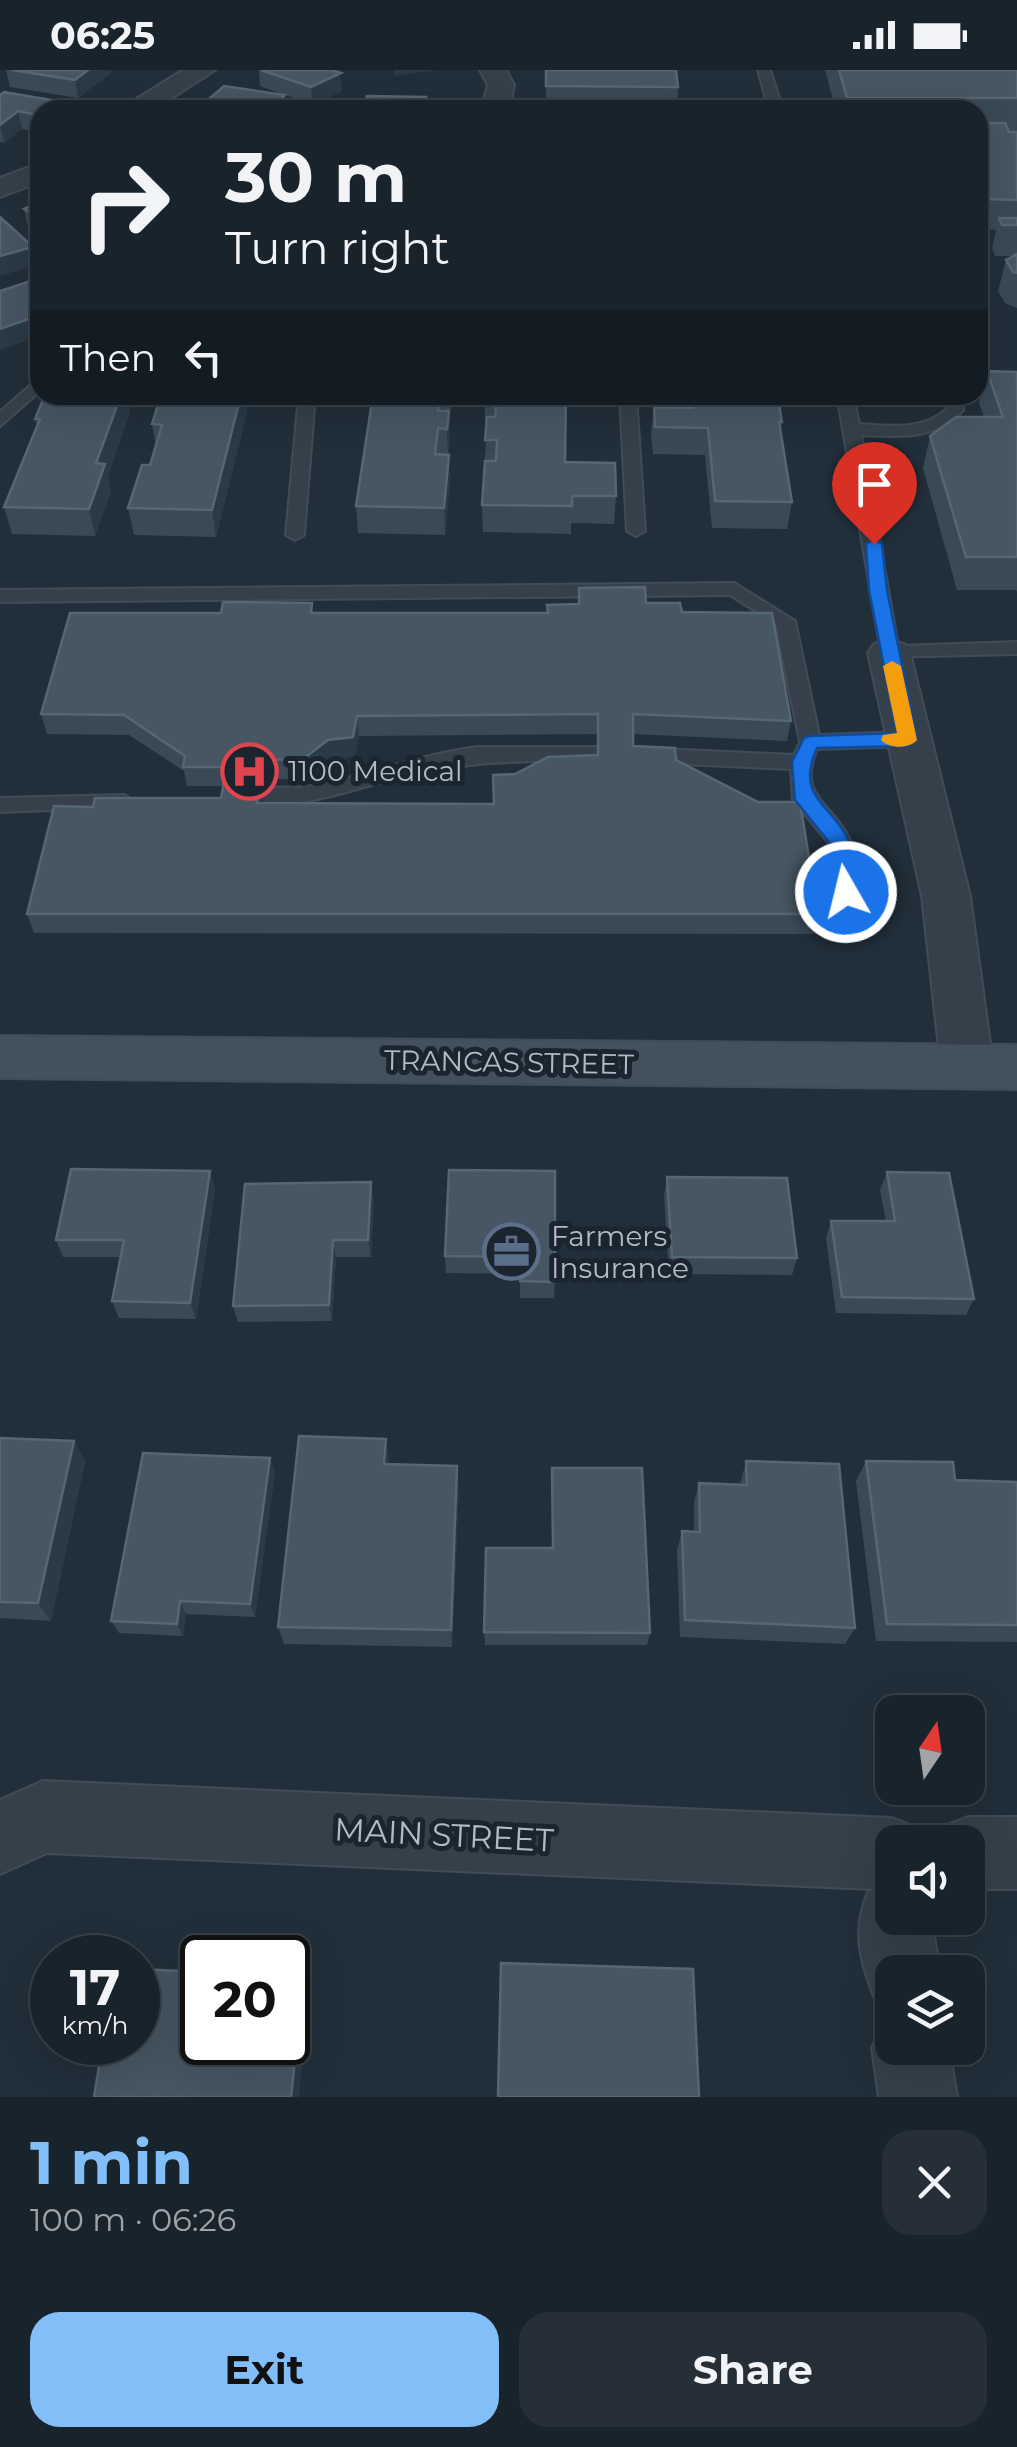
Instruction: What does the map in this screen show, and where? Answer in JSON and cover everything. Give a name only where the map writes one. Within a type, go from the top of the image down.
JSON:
[{"type":"main road","name":"TRANCAS STREET","points":[[0,1057],[992,1067]]},
{"type":"street","points":[[493,70],[501,86],[498,100]]},
{"type":"street","points":[[147,100],[187,72]]},
{"type":"street","points":[[0,188],[30,176]]},
{"type":"street","points":[[890,653],[946,896],[992,1067]]},
{"type":"street","name":"MAIN STREET","points":[[0,1838],[44,1817],[875,1881]]},
{"type":"street","points":[[985,1853],[1017,1852]]},
{"type":"street","points":[[913,2065],[918,2097]]},
{"type":"lane","points":[[764,70],[773,100]]},
{"type":"lane","points":[[0,420],[30,392]]},
{"type":"lane","points":[[295,534],[306,405]]},
{"type":"lane","points":[[629,405],[636,531]]},
{"type":"lane","points":[[846,405],[874,544],[890,653],[1017,648]]},
{"type":"lane","points":[[851,429],[905,430],[938,424],[955,410],[955,405]]},
{"type":"lane","points":[[0,596],[734,589],[785,621],[806,752],[804,800],[839,840],[846,892]]},
{"type":"lane","points":[[631,754],[806,752],[908,740]]},
{"type":"lane","points":[[256,797],[324,793],[419,764],[479,753],[600,754]]},
{"type":"lane","points":[[0,806],[151,801]]},
{"type":"building","points":[[12,70],[88,70],[75,80]]},
{"type":"building","points":[[261,70],[331,70],[341,73],[311,87]]},
{"type":"building","points":[[546,70],[676,70],[678,87],[546,86]]},
{"type":"building","points":[[839,70],[1017,70],[1017,98],[847,98]]},
{"type":"building","points":[[224,86],[285,95],[280,100],[208,100]]},
{"type":"building","points":[[4,92],[51,100],[30,100],[30,113],[18,111],[0,125],[0,95]]},
{"type":"building","points":[[367,96],[426,97],[425,100],[366,100]]},
{"type":"building","points":[[988,123],[1005,123],[1009,132],[1017,132],[1017,200],[988,199]]},
{"type":"building","points":[[0,217],[30,248],[0,256]]},
{"type":"building","points":[[999,218],[1017,218],[1017,225],[1002,225]]},
{"type":"building","points":[[1017,254],[1017,273],[1006,260]]},
{"type":"building","points":[[30,281],[30,318],[0,329],[0,291]]},
{"type":"building","points":[[988,371],[1017,372],[1017,557],[966,557],[930,436],[956,417],[1003,417]]},
{"type":"building","points":[[41,405],[117,405],[96,463],[105,464],[89,509],[4,507],[40,419],[35,419]]},
{"type":"building","points":[[158,405],[238,405],[212,510],[128,508],[142,465],[150,465],[162,425],[152,424]]},
{"type":"building","points":[[371,405],[439,405],[438,411],[449,411],[447,429],[438,428],[435,454],[449,455],[444,508],[356,506]]},
{"type":"building","points":[[496,405],[566,405],[565,462],[615,463],[616,496],[572,496],[572,506],[482,505],[485,461],[496,461],[497,440],[485,440],[487,417],[495,417]]},
{"type":"building","points":[[693,405],[779,405],[792,502],[715,501],[708,428],[655,427],[654,407],[693,408]]},
{"type":"building","name":"1100 Medical","points":[[645,587],[646,603],[680,603],[682,612],[772,613],[791,721],[633,714],[633,746],[675,748],[676,760],[758,802],[800,802],[818,914],[27,914],[54,806],[93,807],[95,798],[221,798],[225,777],[226,767],[183,767],[185,756],[124,715],[41,714],[70,613],[221,613],[223,602],[312,603],[311,613],[548,613],[547,605],[579,604],[579,588]],"holes":[[[598,714],[598,755],[548,757],[515,774],[493,775],[494,804],[257,803],[265,760],[303,759],[328,740],[353,737],[357,716]]]},
{"type":"building","points":[[71,1169],[210,1171],[190,1303],[112,1301],[124,1240],[56,1240]]},
{"type":"building","points":[[449,1170],[555,1171],[555,1282],[520,1281],[520,1257],[445,1256]]},
{"type":"building","points":[[887,1172],[949,1173],[974,1299],[842,1297],[831,1221],[895,1221]]},
{"type":"building","points":[[667,1177],[787,1178],[797,1258],[672,1257]]},
{"type":"building","points":[[371,1182],[368,1240],[333,1240],[329,1305],[233,1306],[245,1184]]},
{"type":"building","points":[[299,1436],[386,1439],[384,1464],[457,1466],[451,1630],[278,1627]]},
{"type":"building","points":[[0,1438],[74,1441],[38,1603],[0,1602]]},
{"type":"building","points":[[143,1453],[270,1458],[250,1604],[180,1601],[177,1624],[111,1621]]},
{"type":"building","points":[[746,1461],[839,1464],[855,1628],[685,1620],[682,1531],[700,1532],[699,1483],[747,1485]]},
{"type":"building","points":[[866,1461],[953,1462],[955,1480],[1017,1482],[1017,1625],[887,1624]]},
{"type":"building","points":[[552,1468],[642,1468],[650,1633],[484,1632],[486,1548],[553,1548]]},
{"type":"building","points":[[501,1963],[693,1969],[699,2097],[498,2097]]},
{"type":"building","points":[[160,1970],[180,1971],[180,2065],[294,2065],[291,2097],[94,2097],[99,2065],[160,2065]]},
{"type":"slow traffic","points":[[890,740],[908,740],[892,666]]},
{"type":"place","name":"1100 Medical","points":[[249,771]]},
{"type":"place","name":"Farmers Insurance","points":[[512,1252]]},
{"type":"route","points":[[846,892],[839,840],[804,800],[801,762],[810,742],[908,740],[878,590],[874,544]]}]
